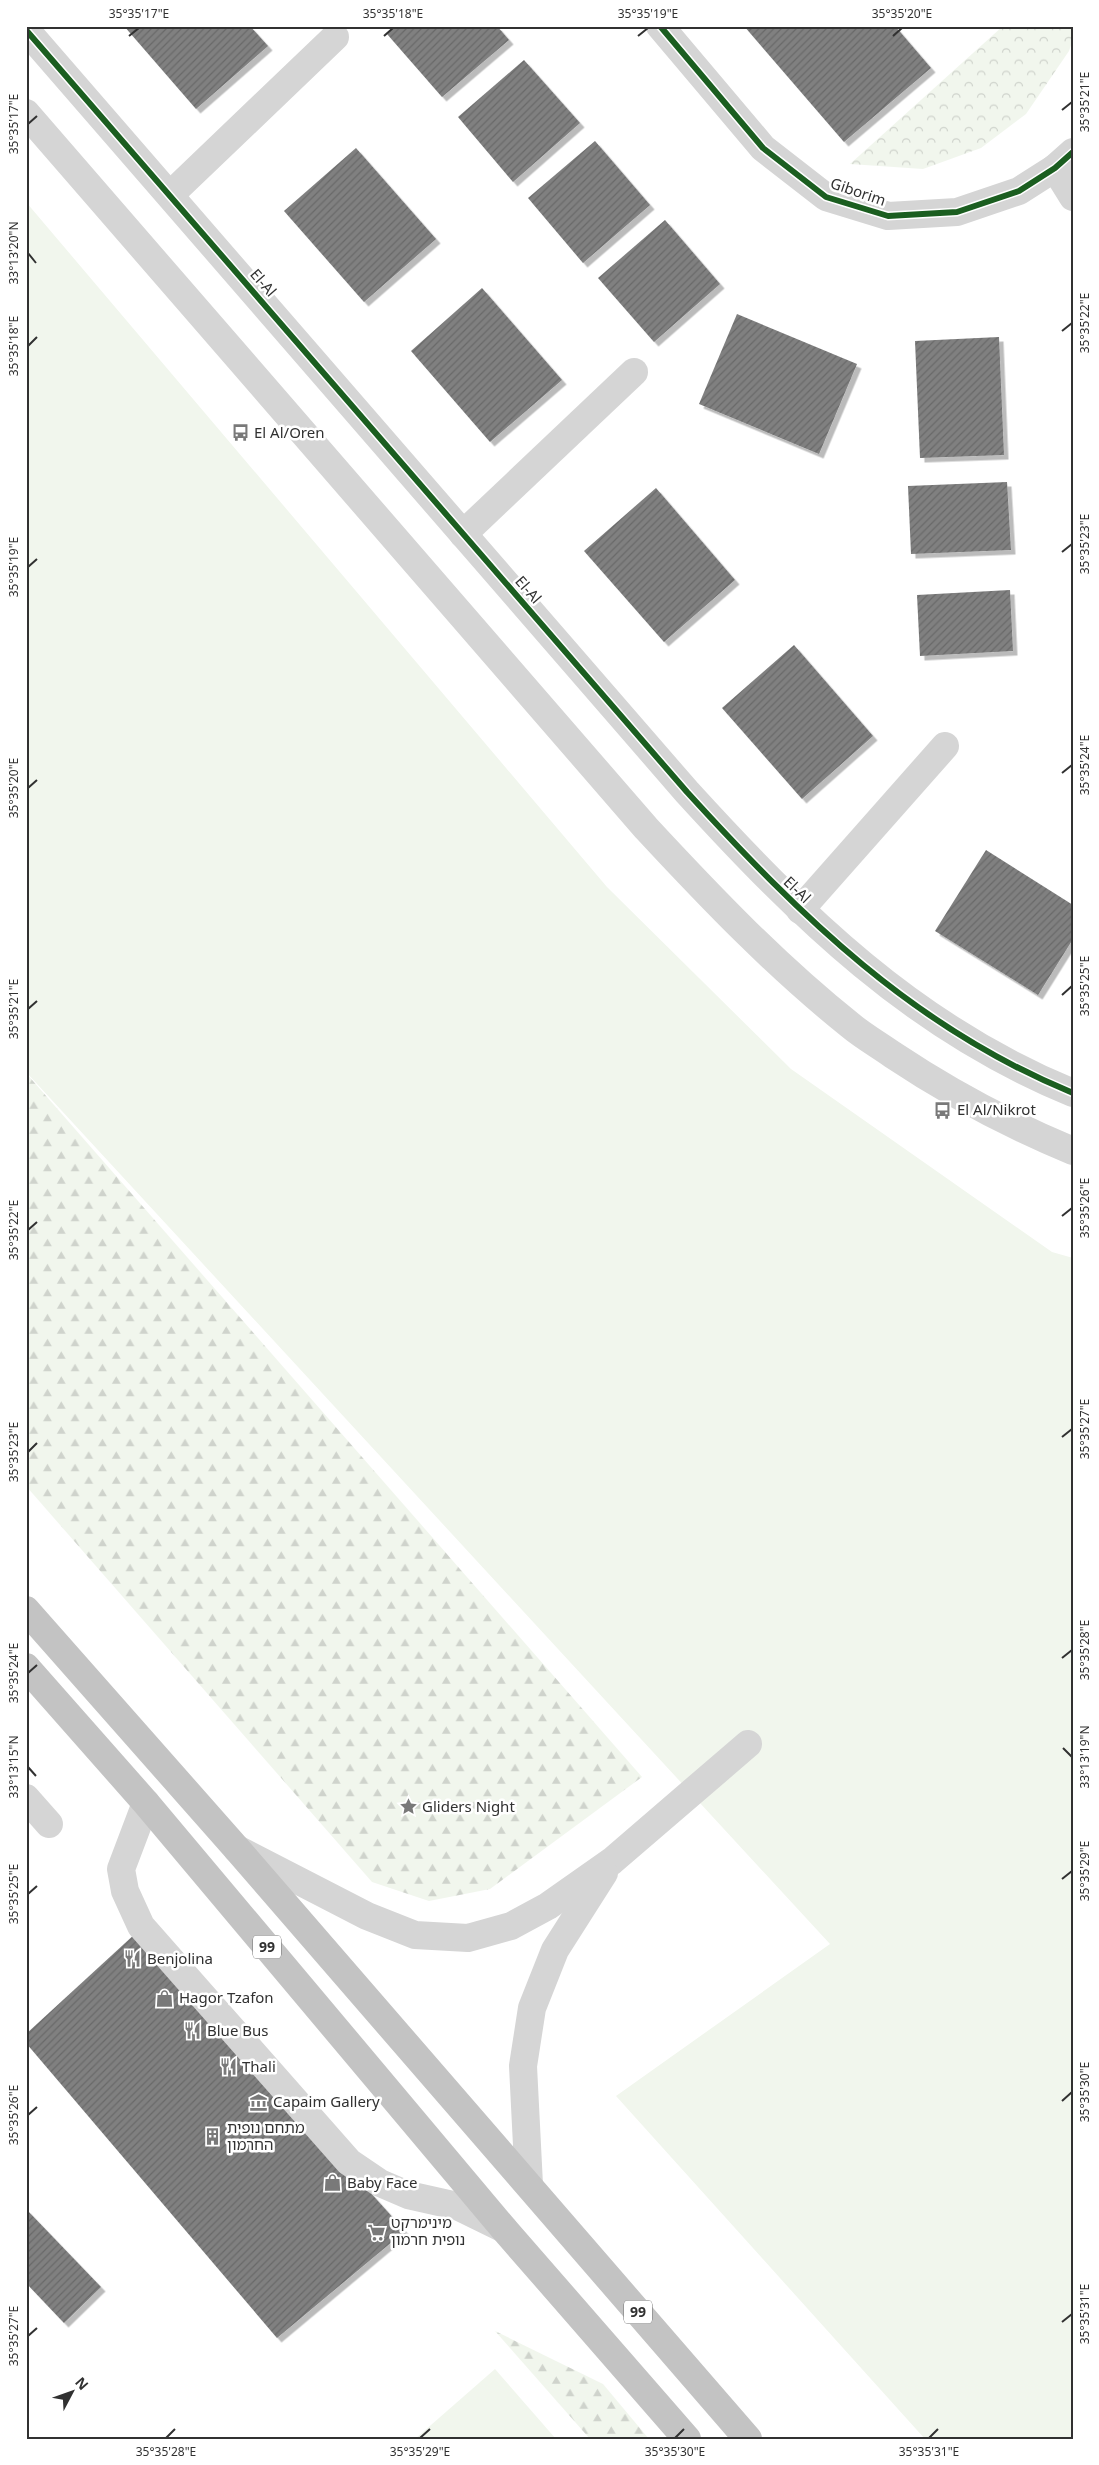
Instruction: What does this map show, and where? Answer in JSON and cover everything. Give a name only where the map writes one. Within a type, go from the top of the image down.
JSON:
[{"type":"highway","name":"99","points":[[26,1610],[237,1849],[748,2439]]},
{"type":"highway","name":"99","points":[[26,1667],[146,1803],[504,2229],[687,2439]]},
{"type":"street","name":"Giborim","points":[[660,26],[763,148],[826,197],[888,216],[957,212],[1019,191],[1064,160]]},
{"type":"street","name":"El-Al","points":[[26,30],[463,534],[760,872],[884,984],[954,1031],[1045,1082],[1073,1093]]},
{"type":"street","points":[[170,195],[335,37]]},
{"type":"street","points":[[26,113],[646,828],[722,910],[792,977],[851,1027],[927,1078],[1020,1130],[1073,1151]]},
{"type":"street","points":[[1064,160],[1073,197]]},
{"type":"street","points":[[463,534],[634,372]]},
{"type":"street","points":[[800,910],[945,746]]},
{"type":"street","points":[[237,1849],[367,1916],[415,1935],[468,1938],[511,1926],[548,1906],[612,1861],[748,1744]]},
{"type":"street","points":[[26,1798],[49,1824]]},
{"type":"street","points":[[146,1803],[122,1869],[126,1891],[140,1926],[349,2162],[380,2183],[408,2195],[457,2206],[504,2229]]},
{"type":"street","points":[[529,2185],[523,2066],[532,2008],[555,1950],[612,1861]]},
{"type":"green space","points":[[1003,26],[1073,26],[1073,39],[1069,51],[1026,114],[981,148],[923,169],[850,164]]},
{"type":"green space","points":[[26,202],[607,887],[791,1069],[1052,1252],[1073,1258],[1073,2439],[925,2439],[616,2096],[830,1944],[26,1072]]},
{"type":"green space","points":[[26,1073],[642,1777],[490,1889],[429,1901],[372,1882],[26,1486]]},
{"type":"green space","points":[[495,2331],[603,2384],[649,2439],[590,2439]]},
{"type":"green space","points":[[495,2369],[556,2439],[415,2439]]},
{"type":"building","points":[[124,26],[250,26],[268,46],[196,109]]},
{"type":"building","points":[[395,26],[497,26],[509,40],[442,97],[387,34]]},
{"type":"building","points":[[744,26],[895,26],[931,68],[844,142]]},
{"type":"building","points":[[524,60],[580,123],[513,182],[458,117]]},
{"type":"building","points":[[595,141],[650,205],[583,263],[528,198]]},
{"type":"building","points":[[356,148],[436,239],[364,302],[284,211]]},
{"type":"building","points":[[665,220],[720,284],[654,342],[598,278]]},
{"type":"building","points":[[482,288],[562,380],[490,442],[411,351]]},
{"type":"building","points":[[737,314],[857,364],[819,454],[699,404]]},
{"type":"building","points":[[999,337],[1004,455],[920,458],[915,341]]},
{"type":"building","points":[[1007,482],[1011,550],[911,554],[908,486]]},
{"type":"building","points":[[656,488],[735,580],[664,642],[584,551]]},
{"type":"building","points":[[1010,590],[1013,651],[920,656],[917,595]]},
{"type":"building","points":[[794,645],[873,736],[802,799],[722,708]]},
{"type":"building","points":[[986,850],[1073,905],[1073,939],[1038,995],[935,931]]},
{"type":"building","name":"מתחם נופית החרמון","points":[[136,1933],[405,2231],[277,2338],[26,2043],[26,2034]]},
{"type":"building","points":[[26,2209],[101,2287],[64,2323],[26,2283]]},
{"type":"cycle path","points":[[660,26],[763,148],[826,197],[888,216],[957,212],[1019,191],[1055,168],[1073,152]]},
{"type":"cycle path","points":[[26,30],[687,792],[773,883],[863,965],[911,1002],[962,1036],[1015,1067],[1073,1093]]},
{"type":"place","name":"El Al/Oren","points":[[240,433]]},
{"type":"place","name":"El Al/Nikrot","points":[[943,1110]]},
{"type":"place","name":"Gliders Night","points":[[408,1807]]},
{"type":"place","name":"Benjolina","points":[[133,1959]]},
{"type":"place","name":"Hagor Tzafon","points":[[165,1998]]},
{"type":"place","name":"Blue Bus","points":[[193,2031]]},
{"type":"place","name":"Thali","points":[[228,2067]]},
{"type":"place","name":"Capaim Gallery","points":[[259,2102]]},
{"type":"place","name":"מתחם נופית החרמון","points":[[213,2137]]},
{"type":"place","name":"Baby Face","points":[[333,2183]]},
{"type":"place","name":"מינימרקט נופית חרמון","points":[[377,2232]]}]
